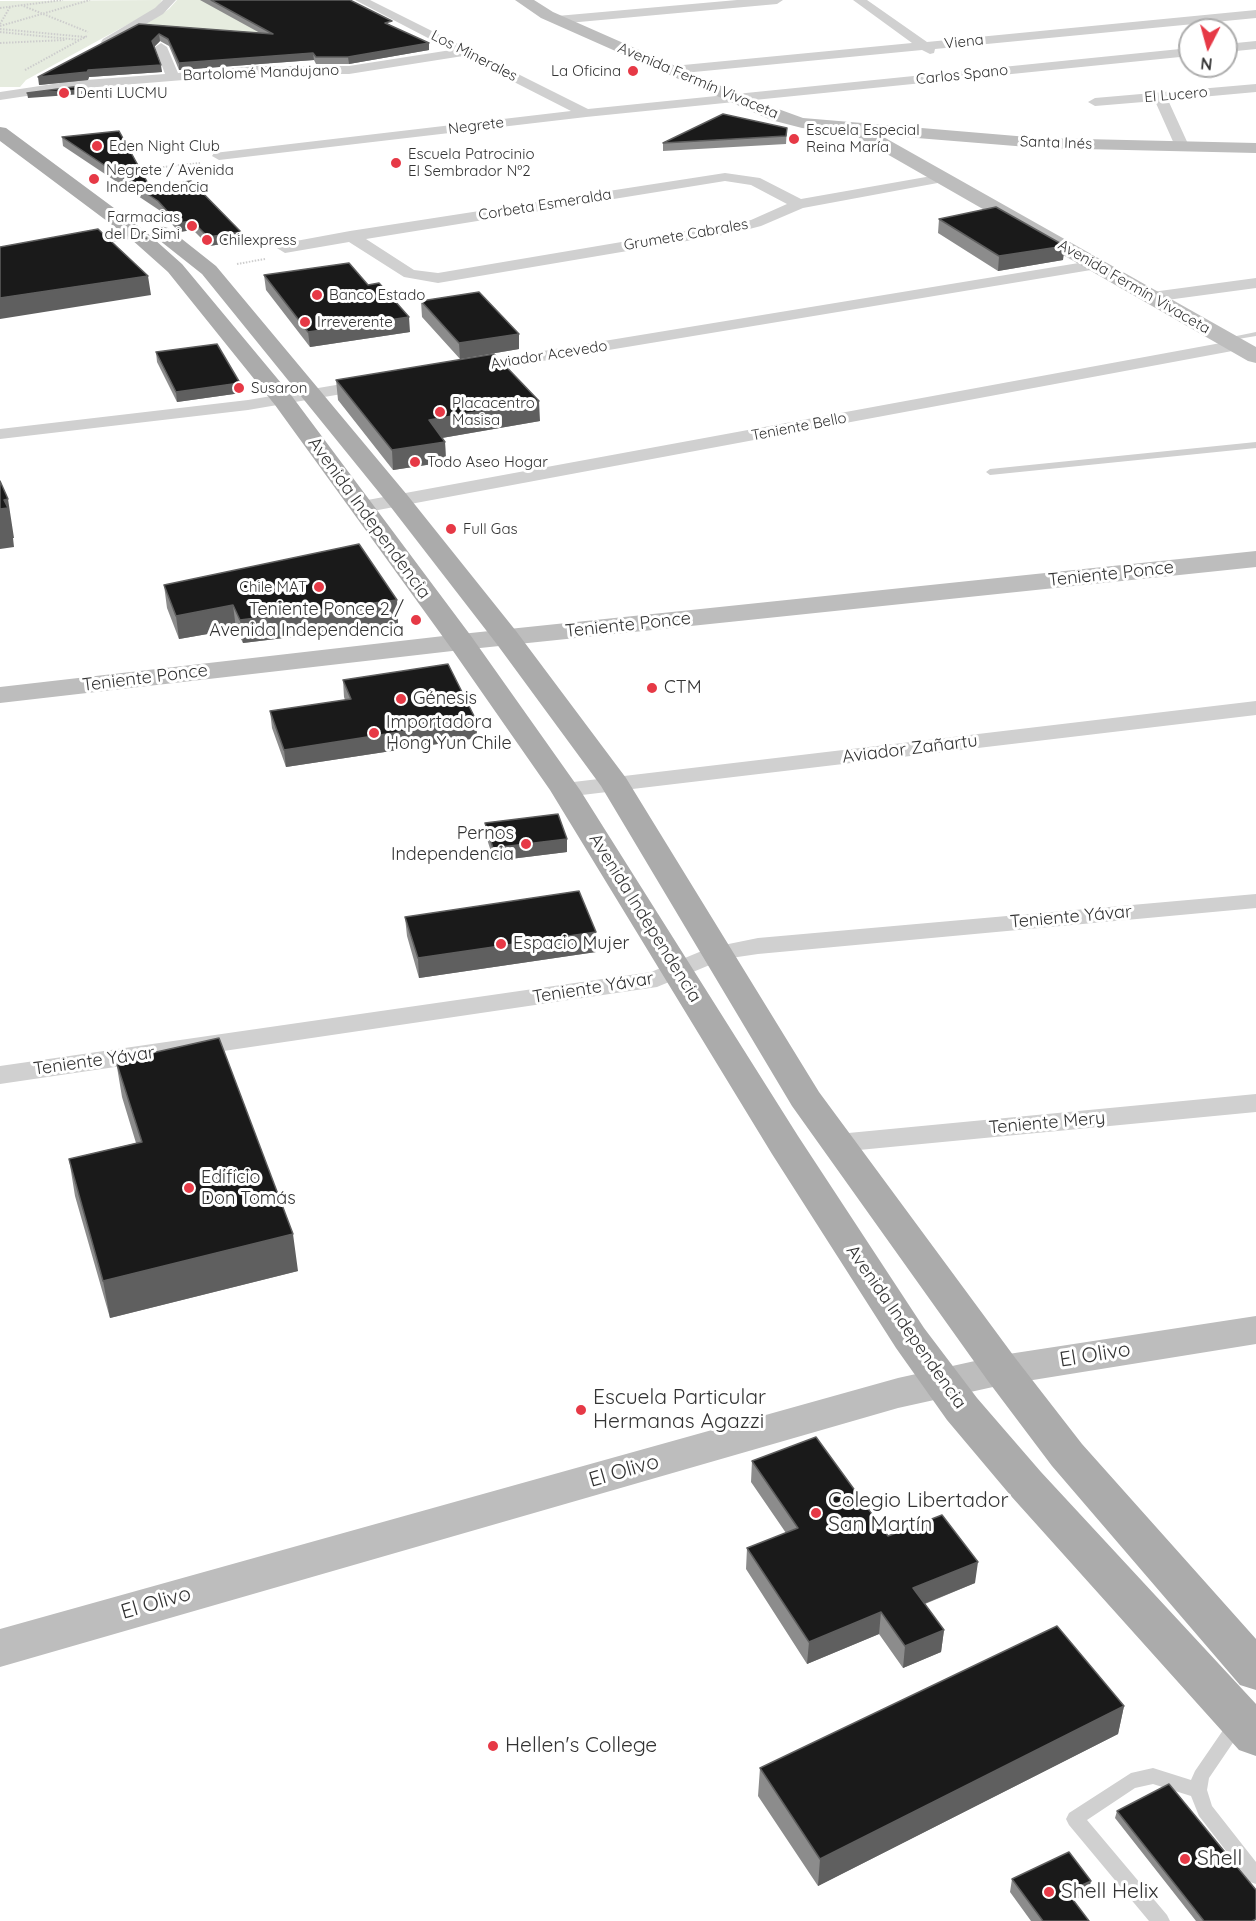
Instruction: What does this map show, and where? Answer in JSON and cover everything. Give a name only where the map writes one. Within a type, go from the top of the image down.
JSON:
[{"type":"main road","name":"Avenida Independencia","points":[[0,113],[203,263],[399,501],[506,637],[615,784],[805,1098],[1002,1370],[1067,1455],[1256,1671]]},
{"type":"main road","name":"Avenida Independencia","points":[[0,132],[138,235],[181,275],[284,400],[461,642],[565,790],[791,1155],[910,1338],[969,1418],[1026,1484],[1248,1727]]},
{"type":"street","points":[[99,46],[151,16],[170,0]]},
{"type":"street","name":"Los Minerales","points":[[361,0],[586,113]]},
{"type":"street","name":"Avenida Fermín Vivaceta","points":[[522,0],[557,20],[788,120],[856,129],[1256,356]]},
{"type":"street","points":[[557,20],[777,0]]},
{"type":"street","points":[[859,0],[983,87]]},
{"type":"street","points":[[1235,0],[1256,13]]},
{"type":"street","name":"Viena","points":[[672,70],[1256,13]]},
{"type":"street","points":[[1238,47],[1256,45]]},
{"type":"street","points":[[161,47],[173,77]]},
{"type":"street","name":"Bartolomé Mandujano","points":[[26,91],[257,70],[349,70],[465,52]]},
{"type":"street","name":"Carlos Spano","points":[[733,98],[1178,53]]},
{"type":"street","points":[[26,91],[30,80],[41,75]]},
{"type":"street","name":"El Lucero","points":[[1095,102],[1256,88]]},
{"type":"street","points":[[0,91],[26,91]]},
{"type":"street","points":[[0,96],[26,91]]},
{"type":"street","points":[[1182,146],[1160,97],[1256,99]]},
{"type":"street","name":"Negrete","points":[[219,156],[733,98]]},
{"type":"street","name":"Santa Inés","points":[[856,129],[1017,141],[1256,148]]},
{"type":"street","name":"Corbeta Esmeralda","points":[[285,248],[725,177],[755,181],[799,204]]},
{"type":"street","name":"Grumete Cabrales","points":[[350,236],[410,274],[425,278],[445,277],[734,228],[756,223],[799,204],[943,178]]},
{"type":"street","name":"Aviador Acevedo","points":[[459,370],[1097,265]]},
{"type":"street","points":[[1152,297],[1256,283]]},
{"type":"street","name":"Teniente Bello","points":[[362,507],[1232,342]]},
{"type":"street","points":[[0,434],[284,400],[388,381]]},
{"type":"street","name":"Teniente Ponce","points":[[0,695],[506,637],[1256,559]]},
{"type":"street","name":"Aviador Zañartu","points":[[565,790],[1256,708]]},
{"type":"street","name":"Teniente Yávar","points":[[0,1075],[657,979],[718,953],[758,946],[1256,901]]},
{"type":"street","name":"Teniente Mery","points":[[838,1143],[1256,1104]]},
{"type":"street","name":"El Olivo","points":[[0,1647],[898,1393],[1002,1370],[1256,1330]]},
{"type":"lane","points":[[91,243],[138,235]]},
{"type":"lane","points":[[1232,342],[1256,334]]},
{"type":"lane","points":[[990,472],[1256,445]]},
{"type":"lane","points":[[1248,1727],[1201,1776],[1198,1790],[1205,1809],[1256,1876]]},
{"type":"lane","points":[[1161,1921],[1074,1819],[1131,1781],[1153,1776],[1198,1790]]},
{"type":"path","points":[[0,8],[63,0]]},
{"type":"path","points":[[0,28],[90,0]]},
{"type":"path","points":[[21,5],[91,34],[21,72]]},
{"type":"path","points":[[0,28],[10,7]]},
{"type":"path","points":[[0,28],[85,37]]},
{"type":"path","points":[[0,28],[81,40]]},
{"type":"path","points":[[0,42],[81,40]]},
{"type":"path","points":[[83,176],[222,160],[219,156]]},
{"type":"path","points":[[209,270],[292,254],[285,248]]},
{"type":"shaded area","points":[[162,0],[156,9],[26,80],[20,87],[0,87],[0,1]]},
{"type":"shaded area","points":[[177,0],[336,0],[269,38],[137,30],[169,9]]},
{"type":"building","points":[[211,0],[350,0],[392,21],[385,23],[429,43],[348,57],[316,57],[313,53],[179,63],[168,39],[159,34],[152,41],[161,65],[88,70],[87,72],[38,77],[139,24],[273,34]]},
{"type":"building","points":[[84,86],[82,90],[27,93],[73,87]]},
{"type":"building","points":[[723,114],[787,128],[786,136],[663,143]]},
{"type":"building","points":[[119,131],[150,187],[191,181],[241,232],[208,237],[192,221],[178,223],[158,201],[62,137]]},
{"type":"building","points":[[996,207],[1065,246],[999,256],[939,219]]},
{"type":"building","points":[[98,229],[148,276],[0,298],[0,247]]},
{"type":"building","points":[[349,263],[368,285],[379,283],[409,317],[308,332],[264,275]]},
{"type":"building","points":[[479,292],[519,334],[459,343],[421,301]]},
{"type":"building","points":[[217,344],[240,383],[176,392],[156,352]]},
{"type":"building","name":"Placacentro Masisa","points":[[494,354],[539,401],[429,420],[445,442],[392,450],[336,380]]},
{"type":"building","points":[[0,481],[8,499],[4,500],[8,508],[0,509]]},
{"type":"building","points":[[359,544],[397,600],[240,620],[233,605],[176,616],[164,585]]},
{"type":"building","points":[[448,664],[476,720],[284,750],[270,711],[351,699],[343,680]]},
{"type":"building","points":[[558,814],[567,839],[493,848],[485,823]]},
{"type":"building","points":[[579,891],[596,932],[418,958],[405,917]]},
{"type":"building","name":"Edificio Don Tomás","points":[[219,1038],[293,1234],[103,1281],[69,1159],[142,1142],[116,1061]]},
{"type":"building","points":[[816,1437],[888,1536],[942,1515],[978,1562],[913,1588],[944,1630],[905,1646],[881,1612],[809,1642],[747,1548],[798,1528],[752,1461]]},
{"type":"building","points":[[1057,1626],[1124,1706],[820,1859],[760,1768]]},
{"type":"building","name":"Shell","points":[[1169,1784],[1256,1890],[1256,1919],[1252,1921],[1204,1921],[1117,1811]]},
{"type":"building","points":[[1069,1852],[1091,1881],[1067,1892],[1089,1921],[1043,1921],[1012,1879]]},
{"type":"place","name":"La Oficina","points":[[633,71]]},
{"type":"place","name":"Denti LUCMU","points":[[64,93]]},
{"type":"place","name":"Escuela Especial Reina María","points":[[794,139]]},
{"type":"place","name":"Eden Night Club","points":[[97,146]]},
{"type":"place","name":"Escuela Patrocinio El Sembrador N°2","points":[[396,163]]},
{"type":"place","name":"Negrete / Avenida Independencia","points":[[94,179]]},
{"type":"place","name":"Farmacias del Dr. Simi","points":[[192,226]]},
{"type":"place","name":"Chilexpress","points":[[207,240]]},
{"type":"place","name":"Banco Estado","points":[[317,295]]},
{"type":"place","name":"Irreverente","points":[[305,322]]},
{"type":"place","name":"Susaron","points":[[239,388]]},
{"type":"place","name":"Placacentro Masisa","points":[[440,412]]},
{"type":"place","name":"Todo Aseo Hogar","points":[[415,462]]},
{"type":"place","name":"Full Gas","points":[[451,529]]},
{"type":"place","name":"Chile MAT","points":[[319,587]]},
{"type":"place","name":"Teniente Ponce 2 / Avenida Independencia","points":[[416,620]]},
{"type":"place","name":"CTM","points":[[652,688]]},
{"type":"place","name":"Génesis","points":[[401,699]]},
{"type":"place","name":"Importadora Hong Yun Chile","points":[[374,733]]},
{"type":"place","name":"Pernos Independencia","points":[[526,844]]},
{"type":"place","name":"Espacio Mujer","points":[[501,944]]},
{"type":"place","name":"Edificio Don Tomás","points":[[189,1188]]},
{"type":"place","name":"Escuela Particular Hermanas Agazzi","points":[[581,1410]]},
{"type":"place","name":"Colegio Libertador San Martín","points":[[816,1513]]},
{"type":"place","name":"Hellen's College","points":[[493,1746]]},
{"type":"place","name":"Shell","points":[[1185,1859]]},
{"type":"place","name":"Shell Helix","points":[[1049,1892]]}]
